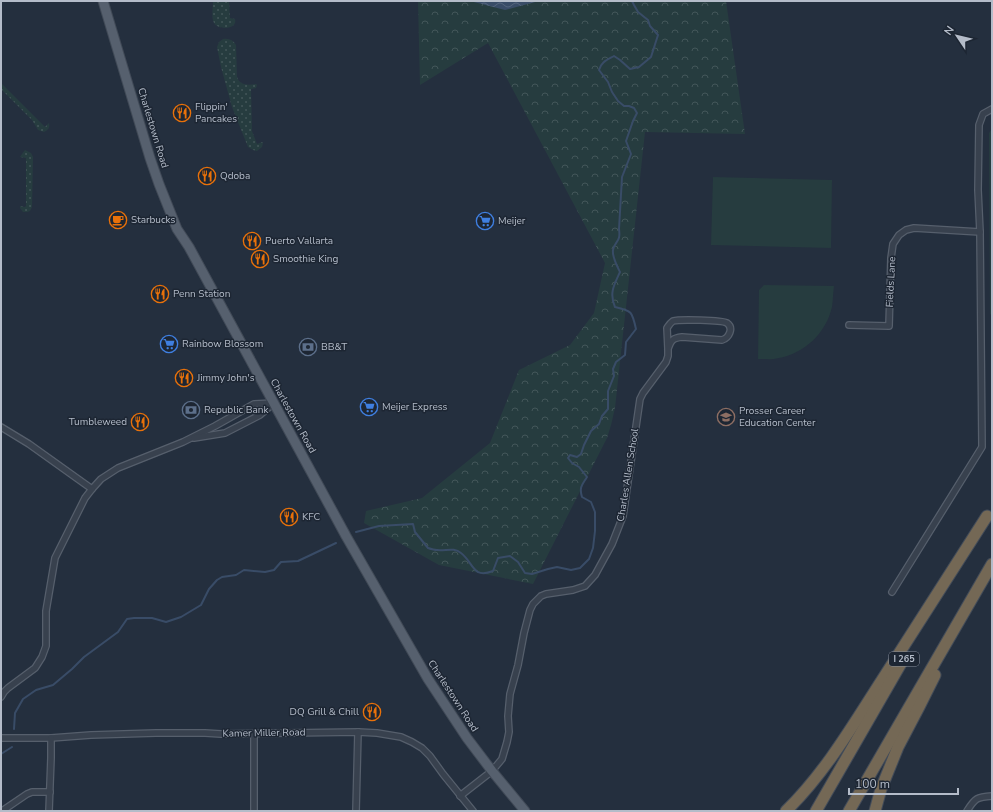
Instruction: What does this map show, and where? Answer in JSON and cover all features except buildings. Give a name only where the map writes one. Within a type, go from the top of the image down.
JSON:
[{"type":"highway","points":[[786,811],[824,768],[989,512]]},
{"type":"highway","name":"I 265","points":[[816,811],[989,512]]},
{"type":"highway","name":"I 265","points":[[849,811],[992,564]]},
{"type":"highway","points":[[875,811],[881,789],[898,747],[976,593]]},
{"type":"main road","name":"Charlestown Road","points":[[103,1],[150,158],[177,229],[189,247],[346,536],[428,679],[467,738],[525,811]]},
{"type":"street","points":[[892,592],[982,447],[980,232],[978,190],[979,125],[983,114],[992,109]]},
{"type":"street","name":"Fields Lane","points":[[849,325],[889,326],[891,258],[893,244],[899,235],[906,230],[914,228],[980,232]]},
{"type":"street","name":"Charles Allen School","points":[[492,771],[502,759],[507,742],[509,732],[508,716],[510,694],[518,665],[524,633],[533,604],[541,596],[553,592],[573,590],[584,586],[594,575],[612,544],[623,516],[640,399],[646,388],[666,362],[668,356],[667,328],[669,324],[675,320],[723,322],[729,325],[730,329],[726,339],[676,338],[670,342],[668,349]]},
{"type":"street","points":[[186,440],[225,433],[260,415],[274,403]]},
{"type":"street","points":[[1,697],[8,688],[35,668],[42,657],[46,646],[46,611],[55,558],[85,498],[101,479],[118,468],[174,446],[254,404],[274,403]]},
{"type":"street","points":[[1,427],[29,444],[92,489]]},
{"type":"street","name":"Kamer Miller Road","points":[[1,738],[51,738],[156,732],[254,734],[358,732],[390,734],[401,737],[422,748],[473,811]]},
{"type":"street","points":[[356,811],[358,732]]},
{"type":"street","points":[[254,734],[254,811]]},
{"type":"street","points":[[49,811],[51,738]]},
{"type":"street","points":[[460,796],[492,771]]},
{"type":"street","points":[[2,811],[32,792],[50,792]]},
{"type":"street","points":[[967,811],[975,800],[980,797],[992,796]]},
{"type":"green space","points":[[213,1],[229,1],[230,18],[235,19],[234,25],[228,28],[216,26],[212,15]]},
{"type":"green space","points":[[418,1],[726,1],[745,134],[645,132],[615,408],[611,425],[607,438],[533,584],[439,565],[364,523],[366,511],[422,498],[490,443],[519,370],[570,345],[594,313],[605,263],[488,43],[420,85]]},
{"type":"green space","points":[[223,39],[231,40],[236,45],[238,80],[245,84],[257,85],[256,88],[251,89],[252,131],[257,144],[263,143],[262,147],[257,151],[248,147],[232,107],[217,47],[219,42]]},
{"type":"green space","points":[[1,83],[45,127],[49,123],[48,130],[44,132],[38,130],[32,120],[1,89]]},
{"type":"green space","points":[[992,129],[992,315],[990,314],[989,133]]},
{"type":"green space","points":[[25,150],[31,153],[33,157],[32,207],[30,211],[23,212],[20,206],[26,206],[26,158],[20,157]]},
{"type":"green space","points":[[713,177],[832,180],[831,248],[711,245]]},
{"type":"green space","points":[[764,285],[834,286],[832,307],[825,325],[819,333],[806,347],[797,352],[776,359],[758,359],[759,290]]},
{"type":"water","points":[[470,1],[539,1],[505,10]]},
{"type":"waterway","points":[[356,532],[379,526],[413,524],[415,532],[428,548],[458,551],[465,557],[474,569],[481,573],[493,571],[498,558],[510,556],[518,562],[525,573],[532,574],[557,567],[571,570],[580,568],[589,559],[593,548],[595,512],[591,502],[582,497],[581,494],[582,486],[587,477],[579,467],[572,463],[568,458],[570,455],[577,457],[581,454],[591,431],[599,424],[602,416],[608,409],[608,391],[614,376],[613,369],[616,362],[625,355],[626,342],[636,329],[632,315],[628,311],[615,307],[612,293],[620,272],[613,256],[613,250],[619,239],[622,177],[631,154],[626,141],[637,113],[634,108],[624,106],[618,101],[608,82],[599,70],[603,63],[614,56],[630,69],[639,67],[651,57],[658,35],[650,26],[648,20],[638,12],[632,1]]},
{"type":"waterway","points":[[14,729],[15,713],[23,699],[36,690],[53,685],[84,657],[118,632],[127,619],[152,618],[166,622],[181,617],[201,605],[209,589],[222,577],[236,575],[244,570],[265,572],[274,570],[281,562],[298,561],[336,543]]},
{"type":"waterway","points":[[1,754],[12,747]]},
{"type":"place","name":"Flippin' Pancakes","points":[[182,113]]},
{"type":"place","name":"Qdoba","points":[[207,176]]},
{"type":"place","name":"Starbucks","points":[[118,220]]},
{"type":"place","name":"Meijer","points":[[485,221]]},
{"type":"place","name":"Puerto Vallarta","points":[[252,241]]},
{"type":"place","name":"Smoothie King","points":[[260,259]]},
{"type":"place","name":"Penn Station","points":[[160,294]]},
{"type":"place","name":"Rainbow Blossom","points":[[169,344]]},
{"type":"place","name":"BB&T","points":[[308,347]]},
{"type":"place","name":"Jimmy John's","points":[[184,378]]},
{"type":"place","name":"Meijer Express","points":[[369,407]]},
{"type":"place","name":"Republic Bank","points":[[191,410]]},
{"type":"place","name":"Prosser Career Education Center","points":[[726,417]]},
{"type":"place","name":"Tumbleweed","points":[[140,422]]},
{"type":"place","name":"KFC","points":[[289,517]]},
{"type":"place","name":"DQ Grill & Chill","points":[[372,712]]}]
